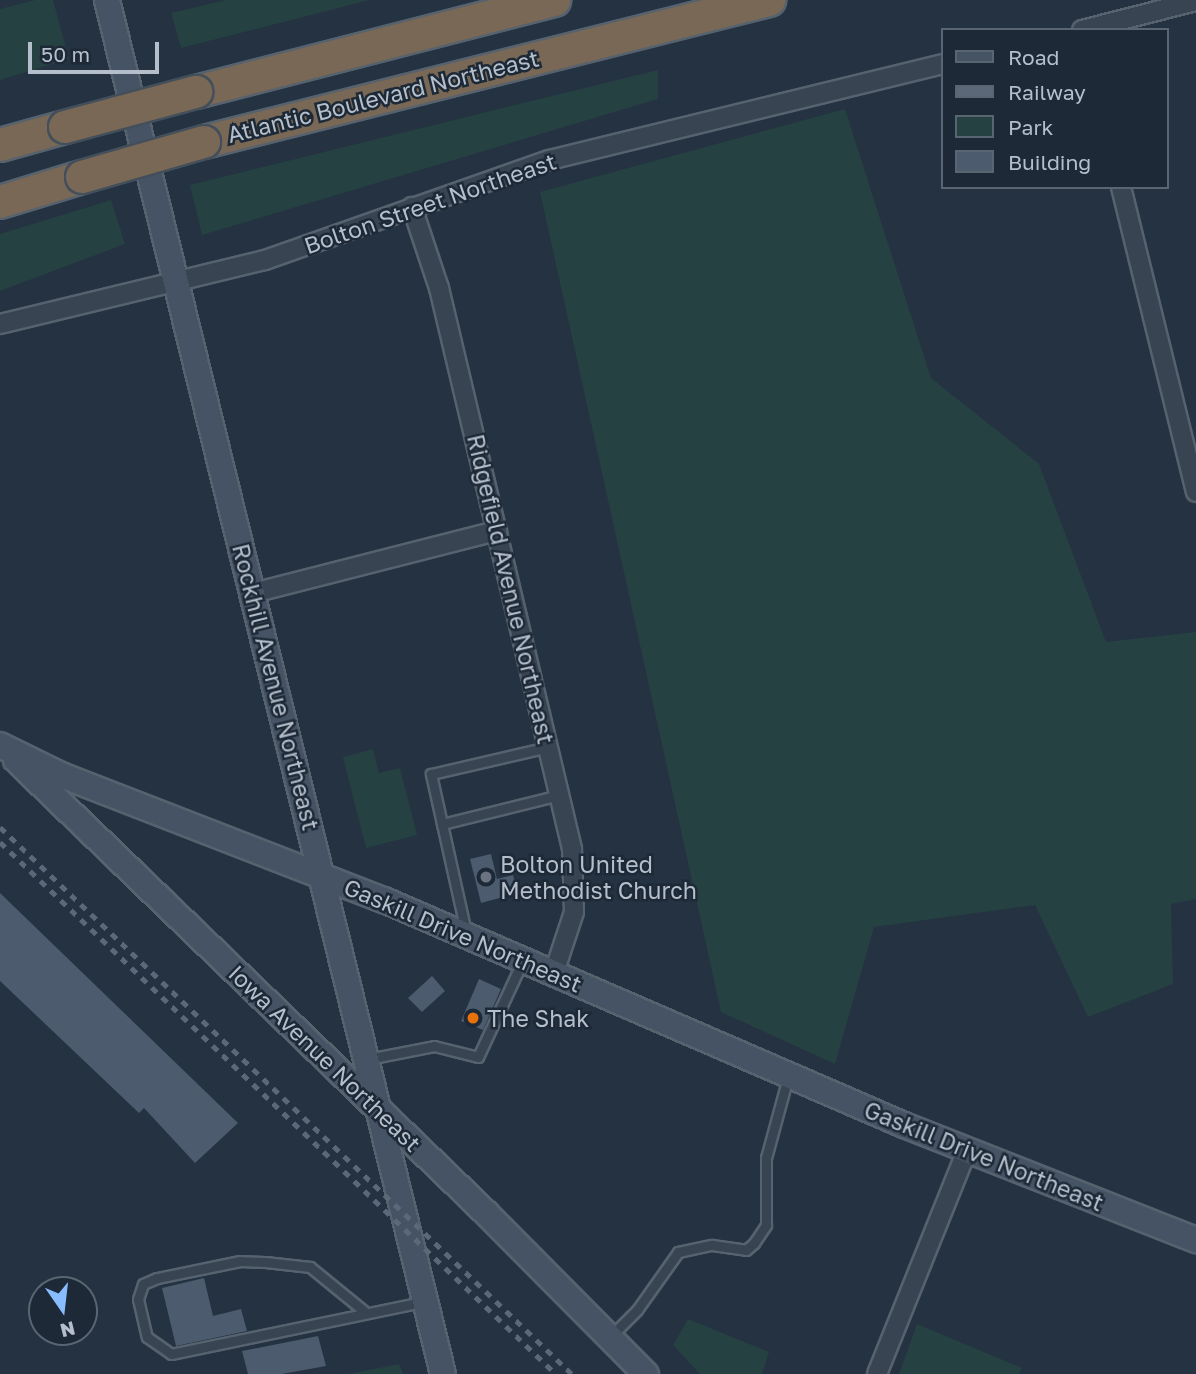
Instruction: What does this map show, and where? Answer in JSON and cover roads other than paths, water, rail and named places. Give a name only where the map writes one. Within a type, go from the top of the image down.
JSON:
[{"type":"highway","points":[[0,145],[554,0]]},
{"type":"highway","name":"Atlantic Boulevard Northeast","points":[[0,202],[204,142],[769,0]]},
{"type":"main road","name":"Rockhill Avenue Northeast","points":[[107,0],[382,1112],[443,1374]]},
{"type":"main road","name":"Gaskill Drive Northeast","points":[[0,745],[61,775],[324,876],[967,1150],[1196,1240]]},
{"type":"main road","name":"Iowa Avenue Northeast","points":[[0,745],[382,1112],[646,1374]]},
{"type":"street","points":[[1089,28],[1196,1]]},
{"type":"street","name":"Bolton Street Northeast","points":[[0,324],[176,284],[265,260],[549,160],[940,64]]},
{"type":"street","points":[[1121,189],[1196,492]]},
{"type":"street","name":"Ridgefield Avenue Northeast","points":[[412,207],[439,288],[559,794],[576,887],[572,925],[554,973]]},
{"type":"street","points":[[253,593],[496,531]]},
{"type":"street","points":[[877,1374],[967,1150]]},
{"type":"lane","points":[[467,936],[431,774],[548,747]]},
{"type":"lane","points":[[442,824],[559,794]]},
{"type":"lane","points":[[368,1059],[434,1046],[478,1057],[523,960]]},
{"type":"lane","points":[[610,1337],[637,1310],[678,1252],[712,1245],[746,1250],[754,1243],[766,1225],[766,1158],[777,1106],[789,1075]]},
{"type":"lane","points":[[364,1311],[310,1268],[265,1262],[240,1261],[158,1278],[143,1284],[138,1300],[147,1336],[171,1354],[192,1353],[364,1311],[425,1301]]},
{"type":"railway","points":[[0,827],[572,1374]]},
{"type":"railway","points":[[0,842],[556,1374]]},
{"type":"place","name":"Bolton United Methodist Church","points":[[486,877]]},
{"type":"place","name":"The Shak","points":[[473,1018]]}]
